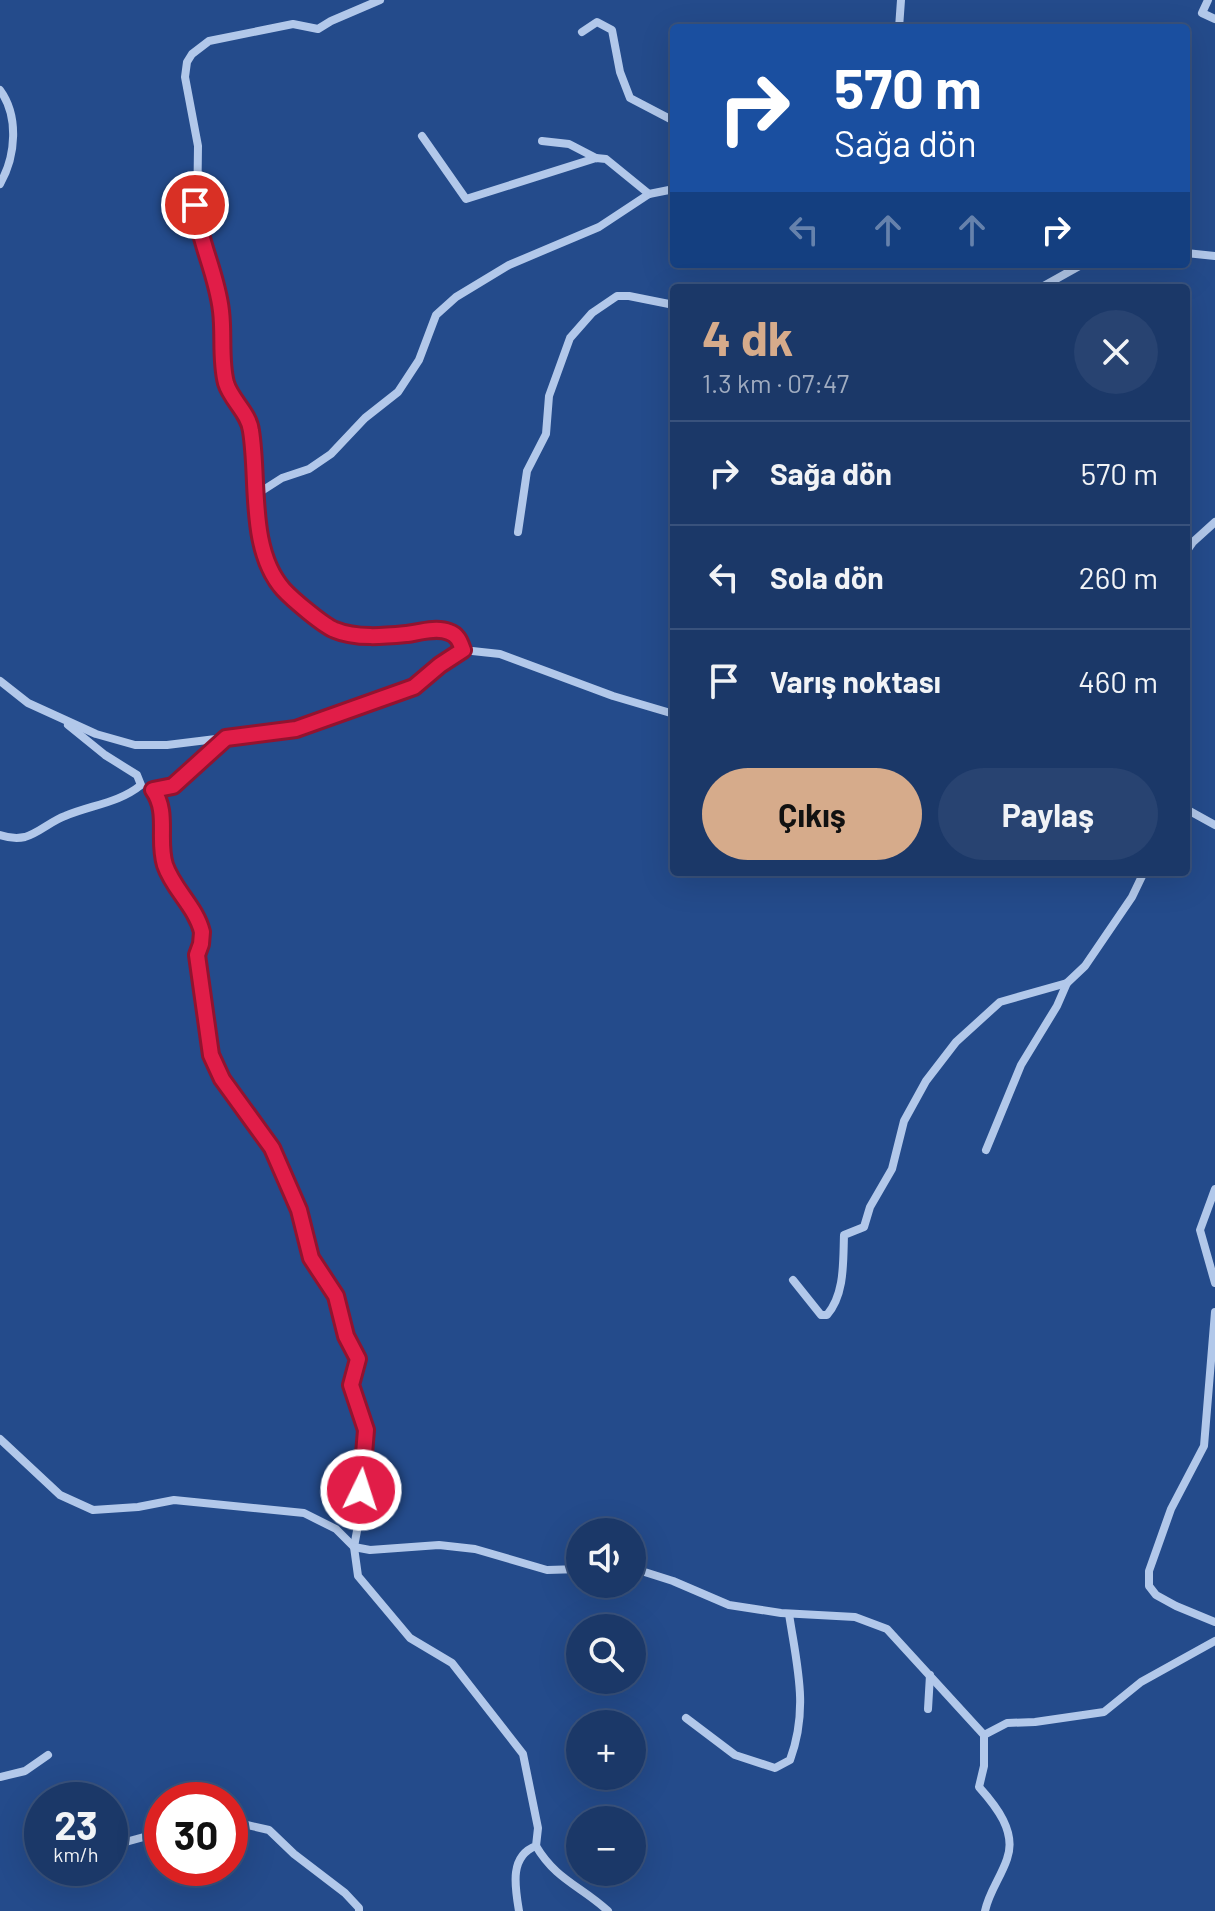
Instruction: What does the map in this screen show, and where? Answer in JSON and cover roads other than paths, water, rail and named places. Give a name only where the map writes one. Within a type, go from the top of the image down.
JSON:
[{"type":"street","points":[[380,0],[318,29],[293,24],[209,41],[199,47],[187,62],[185,77],[198,146],[197,221],[215,277],[227,387],[251,427],[257,519],[269,565],[283,589],[334,630],[360,635],[385,635],[439,629],[459,639],[463,650]]},
{"type":"street","points":[[899,24],[901,0]]},
{"type":"street","points":[[1208,0],[1202,13],[1215,19]]},
{"type":"street","points":[[582,32],[597,22],[612,30],[620,72],[630,98],[670,119]]},
{"type":"street","points":[[0,90],[9,102],[13,137],[9,168],[0,184]]},
{"type":"street","points":[[422,136],[466,199],[596,158]]},
{"type":"street","points":[[542,141],[569,144],[596,158],[606,159],[649,194]]},
{"type":"street","points":[[257,494],[282,478],[309,469],[331,454],[365,418],[398,392],[419,360],[436,315],[456,297],[509,265],[599,227],[649,194],[670,190]]},
{"type":"street","points":[[1190,253],[1215,256]]},
{"type":"street","points":[[1047,284],[1076,268]]},
{"type":"street","points":[[518,532],[527,471],[546,434],[549,396],[570,338],[592,313],[617,296],[670,304]]},
{"type":"street","points":[[1190,539],[1215,522]]},
{"type":"street","points":[[0,681],[28,703],[96,734],[135,745],[167,745],[296,729],[414,687],[463,650],[500,654],[613,696],[670,713]]},
{"type":"street","points":[[59,717],[105,755],[137,775],[141,785],[153,790],[159,799],[164,862],[202,932],[197,955],[211,1055],[222,1079],[272,1148],[299,1210],[311,1258],[336,1296],[346,1336],[358,1359],[351,1385],[366,1430],[354,1547],[358,1576],[410,1638],[452,1663],[523,1754],[538,1828],[536,1846],[556,1874],[608,1911]]},
{"type":"street","points":[[153,790],[173,786],[226,738]]},
{"type":"street","points":[[0,835],[11,838],[28,836],[63,816],[116,800],[141,785]]},
{"type":"street","points":[[1190,811],[1215,825]]},
{"type":"street","points":[[986,1150],[1021,1065],[1057,1006],[1067,983],[1085,966],[1132,897],[1142,876]]},
{"type":"street","points":[[793,1280],[821,1315],[827,1315],[840,1289],[844,1235],[864,1227],[870,1207],[892,1169],[904,1121],[926,1081],[956,1042],[1000,1002],[1067,983]]},
{"type":"street","points":[[1215,1189],[1200,1230],[1215,1283]]},
{"type":"street","points":[[1215,1312],[1204,1446],[1158,1541],[1149,1571],[1149,1586],[1156,1595],[1176,1606],[1215,1622]]},
{"type":"street","points":[[0,1439],[60,1495],[93,1510],[138,1507],[174,1500],[304,1513],[336,1529],[354,1547],[370,1550],[439,1545],[475,1549],[547,1570],[566,1569]]},
{"type":"street","points":[[646,1572],[729,1605],[789,1614],[855,1617],[887,1629],[984,1735],[984,1766],[979,1787],[995,1806],[1010,1837],[1008,1858],[985,1911]]},
{"type":"street","points":[[686,1718],[735,1755],[775,1768],[790,1760],[800,1727],[801,1693],[789,1614]]},
{"type":"street","points":[[984,1735],[1007,1723],[1104,1712],[1141,1682],[1215,1641]]},
{"type":"street","points":[[928,1709],[930,1675]]},
{"type":"street","points":[[0,1777],[25,1771],[48,1755]]},
{"type":"street","points":[[248,1825],[269,1830],[294,1854],[345,1893],[359,1911]]},
{"type":"street","points":[[519,1911],[515,1877],[518,1859],[525,1850],[536,1846]]}]
